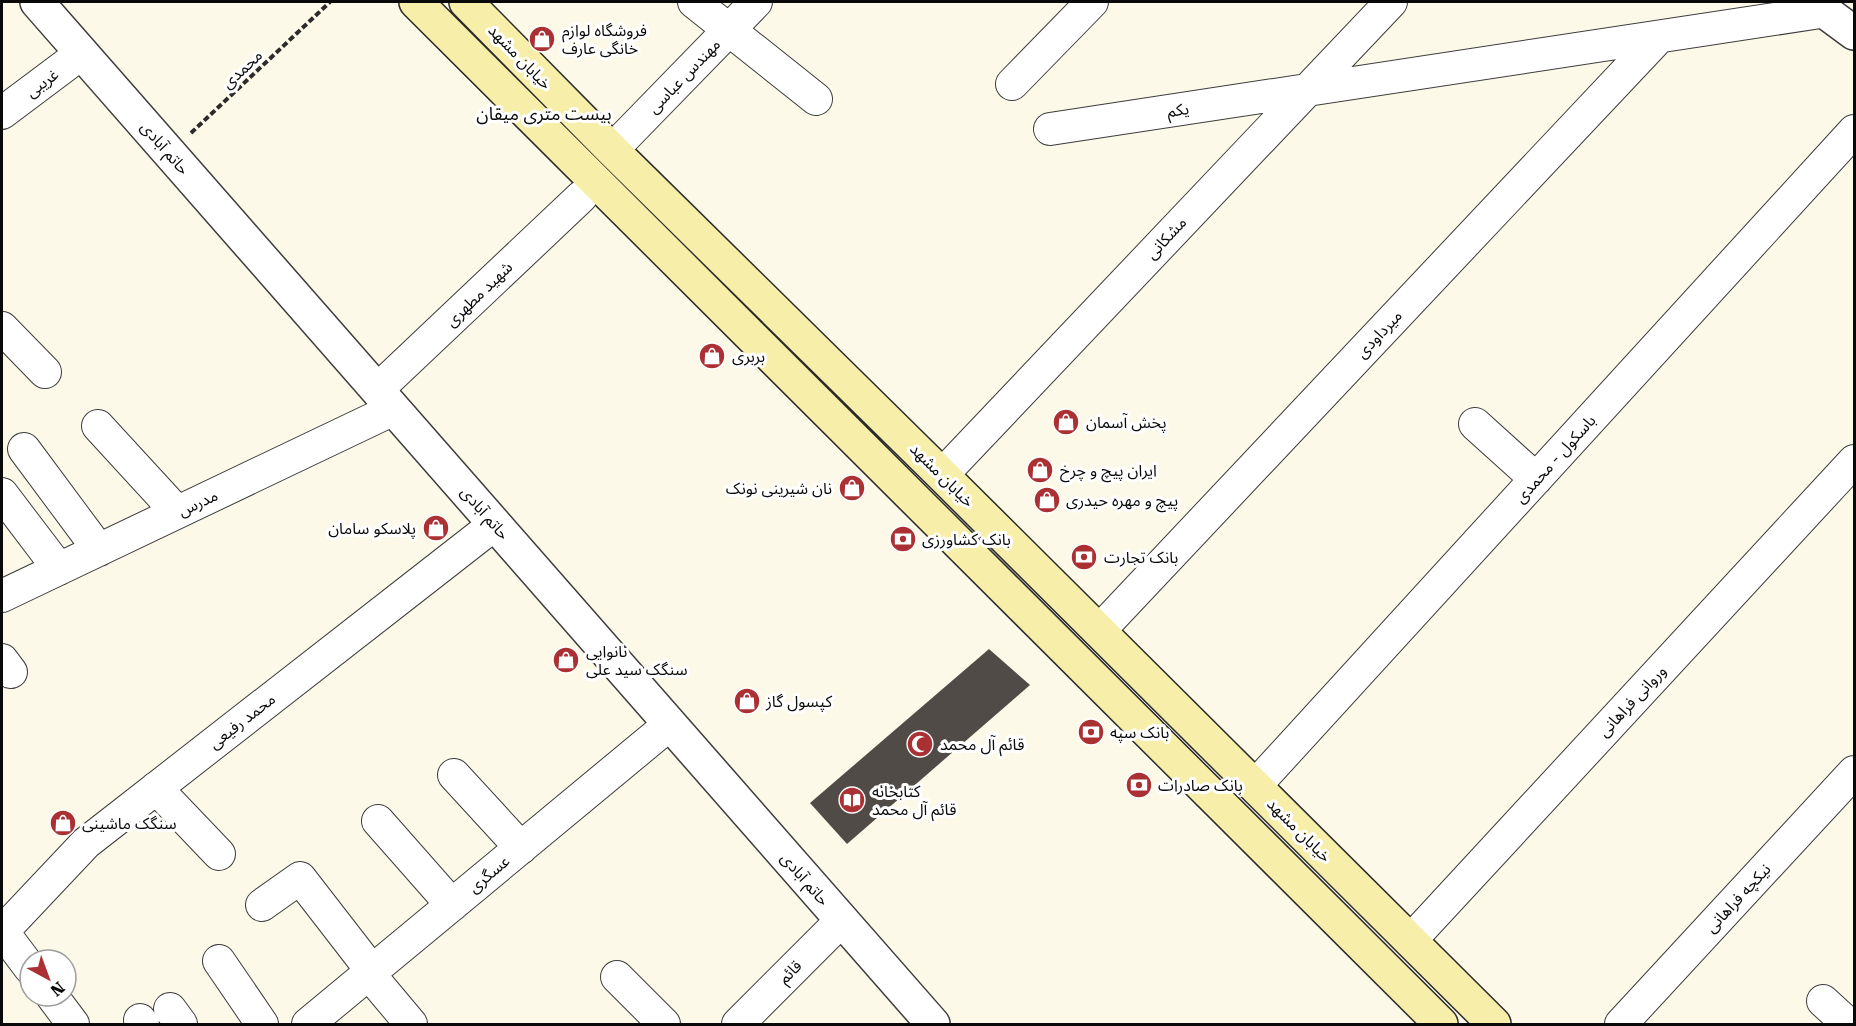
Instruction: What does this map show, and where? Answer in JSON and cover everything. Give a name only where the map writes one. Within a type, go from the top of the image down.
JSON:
[{"type":"main road","name":"خیابان مشهد","points":[[416,2],[1441,1024]]},
{"type":"main road","name":"خیابان مشهد","points":[[466,2],[612,150],[1494,1024]]},
{"type":"street","name":"حاتم آبادی","points":[[37,2],[933,1024]]},
{"type":"street","points":[[694,2],[816,99]]},
{"type":"street","name":"مهندس عباسی","points":[[612,150],[756,2]]},
{"type":"street","points":[[1012,84],[1092,2]]},
{"type":"street","name":"مشکانی","points":[[942,475],[1391,2]]},
{"type":"street","points":[[1820,6],[1854,33]]},
{"type":"street","name":"یکم","points":[[1050,129],[1659,37],[1820,6]]},
{"type":"street","name":"میرداودی","points":[[1099,631],[1659,37]]},
{"type":"street","name":"غریبی","points":[[2,113],[82,53]]},
{"type":"street","name":"باسکول - محمدی","points":[[1255,786],[1854,131]]},
{"type":"street","name":"شهید مطهری","points":[[385,400],[581,197]]},
{"type":"street","points":[[2,328],[45,372]]},
{"type":"street","name":"مدرس","points":[[2,596],[177,512],[385,400]]},
{"type":"street","points":[[1475,424],[1536,479]]},
{"type":"street","points":[[98,426],[177,512]]},
{"type":"street","points":[[24,449],[99,550]]},
{"type":"street","name":"وروانی فراهانی","points":[[1410,941],[1854,461]]},
{"type":"street","points":[[2,494],[59,569]]},
{"type":"street","name":"محمد رفیعی","points":[[2,931],[86,843],[495,524]]},
{"type":"street","name":"عسگری","points":[[308,1024],[670,724]]},
{"type":"street","name":"نیکچه فراهانی","points":[[1622,1024],[1854,772]]},
{"type":"street","points":[[454,775],[521,848]]},
{"type":"street","points":[[156,788],[219,854]]},
{"type":"street","points":[[378,821],[452,905]]},
{"type":"street","points":[[262,905],[300,878],[411,1024]]},
{"type":"street","name":"قائم","points":[[738,1024],[842,920]]},
{"type":"street","points":[[2,931],[18,952]]},
{"type":"street","points":[[219,962],[262,1024]]},
{"type":"street","points":[[617,977],[664,1024]]},
{"type":"street","points":[[1823,1001],[1848,1024]]},
{"type":"street","points":[[61,1008],[73,1024]]},
{"type":"path","name":"محمدی","points":[[170,153],[330,2]]},
{"type":"building","name":"قائم آل محمد","points":[[989,649],[1030,685],[847,844],[810,803]]},
{"type":"place","name":"فروشگاه لوازم خانگی عارف","points":[[542,39]]},
{"type":"place","name":"بربری","points":[[712,356]]},
{"type":"place","name":"پخش آسمان","points":[[1066,422]]},
{"type":"place","name":"ایران پیچ و چرخ","points":[[1040,470]]},
{"type":"place","name":"نان شیرینی نونک","points":[[852,488]]},
{"type":"place","name":"پیچ و مهره حیدری","points":[[1047,500]]},
{"type":"place","name":"پلاسکو سامان","points":[[436,528]]},
{"type":"place","name":"بانک کشاورزی","points":[[903,539]]},
{"type":"place","name":"بانک تجارت","points":[[1084,557]]},
{"type":"place","name":"نانوایی سنگک سید علی","points":[[566,660]]},
{"type":"place","name":"کپسول گاز","points":[[747,701]]},
{"type":"place","name":"بانک سپه","points":[[1091,732]]},
{"type":"place","name":"قائم آل محمد","points":[[920,744]]},
{"type":"place","name":"بانک صادرات","points":[[1139,785]]},
{"type":"place","name":"کتابخانه قائم آل محمد","points":[[852,800]]},
{"type":"place","name":"سنگک ماشینی","points":[[63,823]]},
{"type":"district","name":"بیست متری میقان","points":[[544,113]]}]
